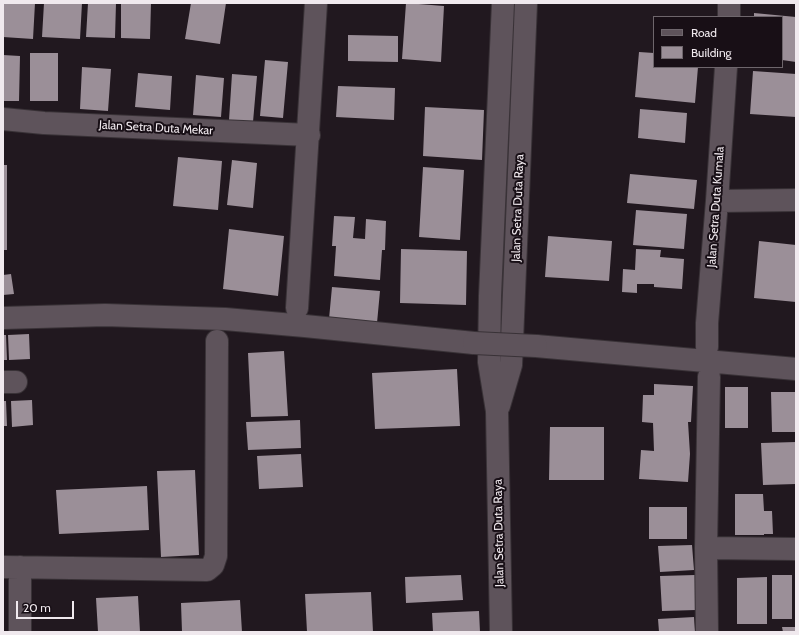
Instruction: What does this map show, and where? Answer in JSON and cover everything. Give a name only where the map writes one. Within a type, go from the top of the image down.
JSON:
[{"type":"street","points":[[298,308],[316,3]]},
{"type":"street","name":"Jalan Setra Duta Raya","points":[[501,632],[497,411],[489,362],[490,296],[503,3]]},
{"type":"street","name":"Jalan Setra Duta Raya","points":[[497,411],[511,365],[526,3]]},
{"type":"street","points":[[729,3],[729,16]]},
{"type":"street","name":"Jalan Setra Duta Kumala","points":[[707,347],[707,323],[726,68]]},
{"type":"street","name":"Jalan Setra Duta Mekar","points":[[3,119],[44,123],[308,135]]},
{"type":"street","points":[[717,201],[796,200]]},
{"type":"street","points":[[490,296],[514,299]]},
{"type":"street","points":[[3,318],[105,315],[225,319],[474,343],[536,346],[796,369]]},
{"type":"street","points":[[20,632],[11,567],[207,570],[213,564],[216,556],[217,341]]},
{"type":"street","points":[[707,632],[706,548],[709,377]]},
{"type":"street","points":[[706,548],[796,549]]},
{"type":"building","points":[[3,3],[35,3],[33,39],[3,37]]},
{"type":"building","points":[[44,3],[82,3],[80,39],[42,37]]},
{"type":"building","points":[[88,3],[116,3],[115,38],[86,37]]},
{"type":"building","points":[[121,3],[151,3],[150,39],[121,38]]},
{"type":"building","points":[[191,3],[226,3],[220,44],[185,39]]},
{"type":"building","points":[[406,3],[444,6],[441,62],[402,59]]},
{"type":"building","points":[[754,13],[796,17],[796,62],[783,60],[783,16],[754,16]]},
{"type":"building","points":[[348,35],[398,36],[398,62],[348,61]]},
{"type":"building","points":[[639,52],[653,53],[653,68],[698,68],[695,103],[635,97]]},
{"type":"building","points":[[30,53],[58,53],[58,101],[30,101]]},
{"type":"building","points":[[3,55],[20,56],[19,101],[3,101]]},
{"type":"building","points":[[265,60],[288,62],[283,118],[260,116]]},
{"type":"building","points":[[82,67],[111,69],[108,111],[80,109]]},
{"type":"building","points":[[753,71],[796,74],[796,117],[750,114]]},
{"type":"building","points":[[138,73],[172,76],[170,110],[135,107]]},
{"type":"building","points":[[232,74],[257,76],[253,122],[229,120]]},
{"type":"building","points":[[196,75],[224,78],[221,117],[193,115]]},
{"type":"building","points":[[338,86],[395,88],[394,120],[336,117]]},
{"type":"building","points":[[425,107],[484,110],[482,160],[423,156]]},
{"type":"building","points":[[640,109],[687,113],[685,143],[638,138]]},
{"type":"building","points":[[178,157],[222,161],[218,210],[173,206]]},
{"type":"building","points":[[232,160],[257,163],[253,208],[227,205]]},
{"type":"building","points":[[3,165],[7,165],[7,250],[3,250]]},
{"type":"building","points":[[423,167],[464,170],[460,240],[419,237]]},
{"type":"building","points":[[630,174],[697,180],[694,209],[627,203]]},
{"type":"building","points":[[636,210],[687,214],[684,249],[633,245]]},
{"type":"building","points":[[334,216],[355,217],[353,238],[365,239],[366,219],[386,221],[385,250],[382,250],[380,280],[334,276],[336,246],[332,246]]},
{"type":"building","points":[[229,229],[284,236],[278,296],[223,289]]},
{"type":"building","points":[[548,236],[612,241],[609,281],[545,277]]},
{"type":"building","points":[[759,241],[796,245],[796,302],[754,298]]},
{"type":"building","points":[[401,249],[467,251],[466,305],[400,303]]},
{"type":"building","points":[[636,249],[661,250],[660,257],[684,259],[682,289],[654,287],[654,284],[637,284],[637,293],[622,292],[623,269],[635,270]]},
{"type":"building","points":[[11,274],[14,294],[3,295],[3,275]]},
{"type":"building","points":[[332,287],[380,291],[377,323],[329,319]]},
{"type":"building","points":[[29,334],[30,359],[9,360],[8,335]]},
{"type":"building","points":[[3,335],[6,335],[7,360],[3,360]]},
{"type":"building","points":[[284,351],[288,416],[251,417],[248,353]]},
{"type":"building","points":[[457,369],[460,426],[375,429],[372,373]]},
{"type":"building","points":[[654,384],[693,386],[691,422],[688,422],[690,454],[688,482],[639,479],[641,450],[654,451],[653,423],[642,422],[643,395],[654,395]]},
{"type":"building","points":[[725,387],[748,387],[748,428],[725,428]]},
{"type":"building","points":[[771,392],[796,392],[796,432],[772,432]]},
{"type":"building","points":[[32,400],[33,425],[12,427],[11,401]]},
{"type":"building","points":[[3,401],[6,401],[7,426],[3,426]]},
{"type":"building","points":[[300,420],[301,448],[248,450],[246,422]]},
{"type":"building","points":[[550,427],[604,427],[604,480],[549,480]]},
{"type":"building","points":[[796,442],[796,484],[763,485],[761,443]]},
{"type":"building","points":[[301,454],[303,487],[259,489],[257,456]]},
{"type":"building","points":[[195,470],[199,555],[161,557],[157,471]]},
{"type":"building","points":[[147,486],[149,530],[59,534],[56,490]]},
{"type":"building","points":[[735,494],[763,494],[764,511],[772,511],[773,534],[735,535]]},
{"type":"building","points":[[649,507],[687,507],[687,539],[649,539]]},
{"type":"building","points":[[692,545],[694,570],[660,572],[658,546]]},
{"type":"building","points":[[461,575],[463,600],[406,603],[405,577]]},
{"type":"building","points":[[695,575],[696,610],[662,611],[660,576]]},
{"type":"building","points":[[772,575],[792,575],[792,619],[772,619]]},
{"type":"building","points":[[767,577],[767,624],[737,624],[737,578]]},
{"type":"building","points":[[371,592],[373,632],[307,632],[305,594]]},
{"type":"building","points":[[138,596],[140,632],[98,632],[96,598]]},
{"type":"building","points":[[240,600],[242,632],[182,632],[181,603]]},
{"type":"building","points":[[479,611],[480,632],[433,632],[432,613]]},
{"type":"building","points":[[694,617],[695,632],[659,632],[658,619]]},
{"type":"building","points":[[782,627],[796,627],[796,632],[783,632]]}]
